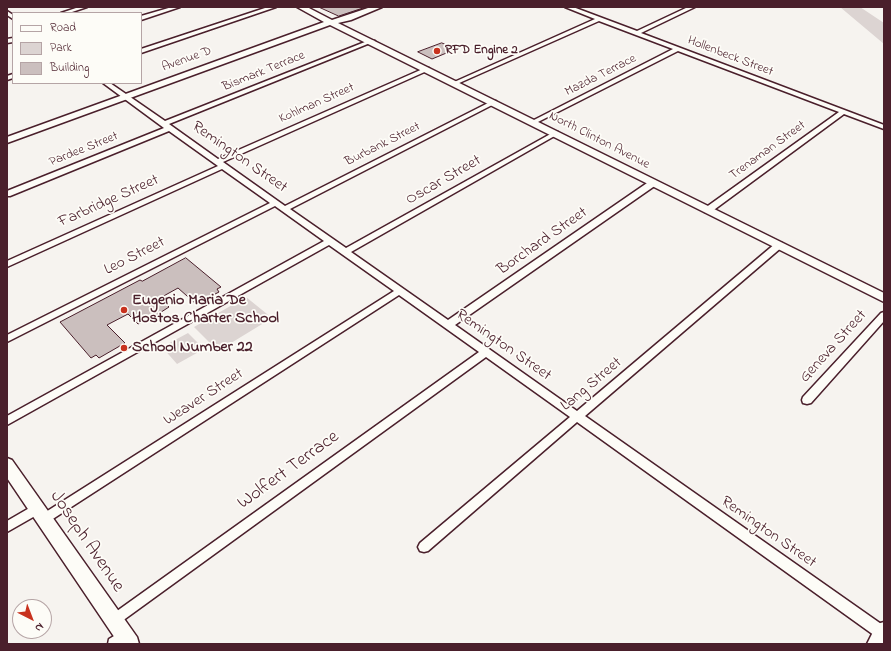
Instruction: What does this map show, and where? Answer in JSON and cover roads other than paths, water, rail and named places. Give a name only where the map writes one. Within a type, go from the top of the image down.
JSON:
[{"type":"street","points":[[67,12],[84,7]]},
{"type":"street","points":[[142,18],[178,7]]},
{"type":"street","points":[[142,51],[273,7]]},
{"type":"street","name":"North Clinton Avenue","points":[[301,7],[372,41],[884,298]]},
{"type":"street","name":"Avenue D","points":[[7,140],[312,27],[348,18],[378,7]]},
{"type":"street","name":"Hollenbeck Street","points":[[568,7],[578,8],[599,19],[884,127]]},
{"type":"street","points":[[638,33],[692,7]]},
{"type":"street","points":[[455,83],[599,19]]},
{"type":"street","name":"Bismark Terrace","points":[[167,126],[372,41]]},
{"type":"street","name":"Mazda Terrace","points":[[534,122],[677,49]]},
{"type":"street","name":"Kohlman Street","points":[[220,164],[427,69]]},
{"type":"street","name":"Remington Street","points":[[107,84],[577,416],[881,636]]},
{"type":"street","name":"Burbank Street","points":[[284,209],[494,102]]},
{"type":"street","name":"Trenaman Street","points":[[708,210],[843,112]]},
{"type":"street","name":"Pardee Street","points":[[7,194],[167,126]]},
{"type":"street","name":"Oscar Street","points":[[345,252],[556,133]]},
{"type":"street","name":"Farbridge Street","points":[[7,264],[220,164]]},
{"type":"street","name":"Borchard Street","points":[[448,325],[653,183]]},
{"type":"street","name":"Leo Street","points":[[7,339],[276,203]]},
{"type":"street","points":[[7,421],[330,241]]},
{"type":"street","name":"Lang Street","points":[[424,546],[778,245]]},
{"type":"street","name":"Weaver Street","points":[[7,527],[41,514],[400,291]]},
{"type":"street","name":"Geneva Street","points":[[807,400],[884,315]]},
{"type":"street","name":"Wolfert Terrace","points":[[114,620],[486,352]]},
{"type":"street","name":"Joseph Avenue","points":[[7,465],[114,620],[123,641]]},
{"type":"place","name":"RFD Engine 2","points":[[437,51]]},
{"type":"place","name":"Eugenio Maria De Hostos Charter School","points":[[124,310]]},
{"type":"place","name":"School Number 22","points":[[124,348]]}]
